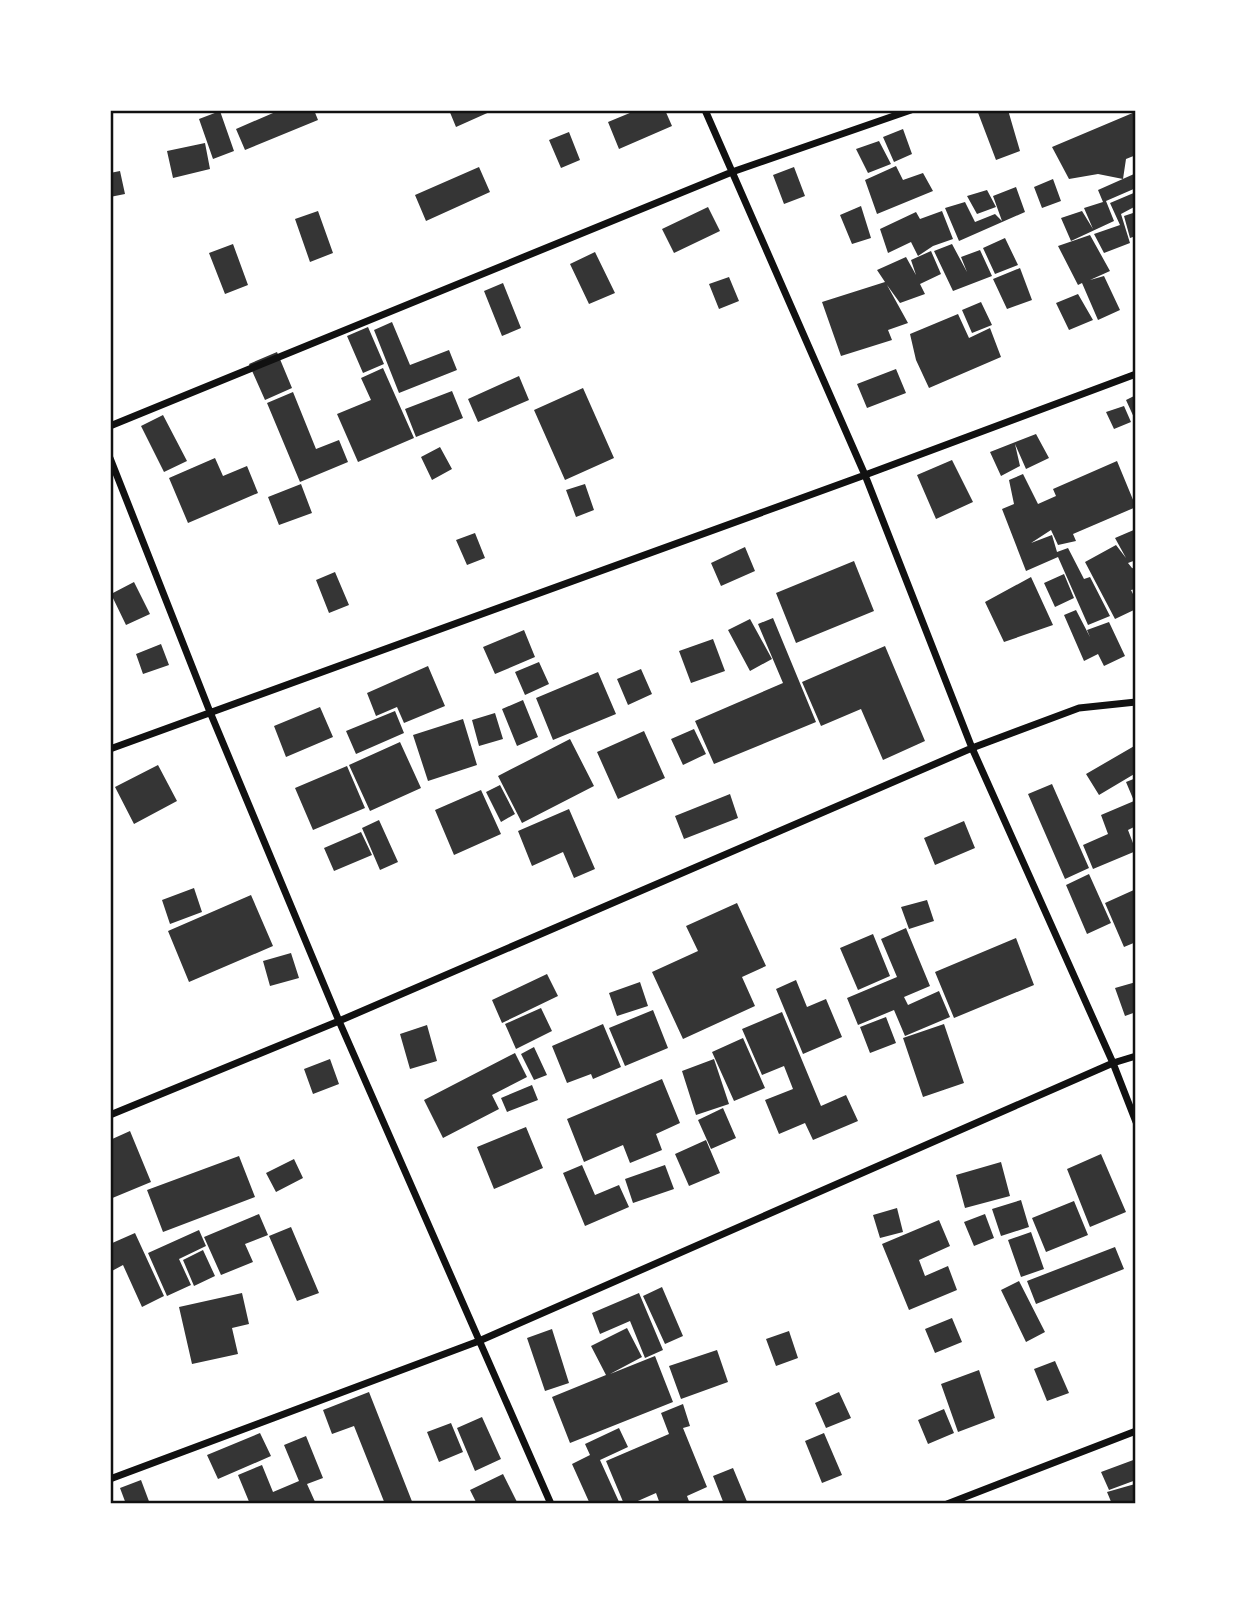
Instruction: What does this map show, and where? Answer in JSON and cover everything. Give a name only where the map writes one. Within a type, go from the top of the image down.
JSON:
[{"type":"street","points":[[705,110],[865,475],[972,748],[1113,1063],[1136,1122]]},
{"type":"street","points":[[110,426],[732,172],[911,110]]},
{"type":"street","points":[[110,749],[1136,374]]},
{"type":"street","points":[[110,458],[210,712],[339,1021],[551,1504]]},
{"type":"street","points":[[110,1115],[339,1021],[972,748],[1079,708],[1136,702]]},
{"type":"street","points":[[110,1479],[480,1341],[1113,1063],[1136,1056]]},
{"type":"street","points":[[947,1504],[1136,1431]]},
{"type":"building","points":[[280,110],[314,110],[318,120],[245,150],[236,129]]},
{"type":"building","points":[[449,110],[494,110],[456,127]]},
{"type":"building","points":[[637,110],[665,110],[672,126],[619,149],[608,122]]},
{"type":"building","points":[[977,110],[1008,110],[1020,151],[996,160]]},
{"type":"building","points":[[220,111],[234,151],[213,159],[199,119]]},
{"type":"building","points":[[1135,112],[1136,155],[1126,159],[1123,179],[1098,174],[1069,179],[1052,147]]},
{"type":"building","points":[[903,129],[912,154],[894,162],[883,137]]},
{"type":"building","points":[[569,132],[580,160],[561,168],[549,140]]},
{"type":"building","points":[[879,141],[891,164],[868,173],[856,149]]},
{"type":"building","points":[[205,143],[210,169],[173,178],[167,151]]},
{"type":"building","points":[[896,166],[903,180],[923,173],[933,191],[877,214],[865,180]]},
{"type":"building","points":[[479,167],[490,192],[426,221],[415,195]]},
{"type":"building","points":[[794,167],[805,196],[784,204],[773,175]]},
{"type":"building","points":[[120,171],[125,194],[110,197],[110,173]]},
{"type":"building","points":[[1134,174],[1136,188],[1106,201],[1114,221],[1071,241],[1061,218],[1082,211],[1093,229],[1084,208],[1103,202],[1098,190]]},
{"type":"building","points":[[1053,179],[1061,201],[1042,208],[1034,187]]},
{"type":"building","points":[[1016,187],[1025,212],[959,241],[945,208],[965,202],[975,222],[995,214],[1002,221],[993,196]]},
{"type":"building","points":[[987,190],[996,207],[977,214],[967,196]]},
{"type":"building","points":[[1136,192],[1136,206],[1121,214],[1130,243],[1104,253],[1094,234],[1120,225],[1110,203]]},
{"type":"building","points":[[861,206],[871,238],[852,244],[840,215]]},
{"type":"building","points":[[708,207],[720,231],[674,253],[662,229]]},
{"type":"building","points":[[318,211],[333,253],[310,262],[295,219]]},
{"type":"building","points":[[942,211],[953,239],[933,246],[918,256],[911,242],[888,253],[880,229],[916,212],[920,219]]},
{"type":"building","points":[[1136,212],[1136,236],[1130,238],[1124,216]]},
{"type":"building","points":[[1090,235],[1110,271],[1090,280],[1104,276],[1120,310],[1098,320],[1082,283],[1078,285],[1058,246]]},
{"type":"building","points":[[1005,238],[1018,265],[995,274],[983,248]]},
{"type":"building","points":[[233,244],[248,285],[225,294],[209,253]]},
{"type":"building","points":[[952,244],[967,272],[961,257],[980,250],[992,276],[953,291],[934,251]]},
{"type":"building","points":[[931,251],[941,274],[920,284],[925,294],[900,303],[887,285],[908,323],[888,330],[892,340],[841,356],[822,302],[885,282],[877,270],[906,257],[916,275],[911,260]]},
{"type":"building","points":[[595,252],[615,293],[589,304],[570,264]]},
{"type":"building","points":[[1020,268],[1032,300],[1007,309],[993,279]]},
{"type":"building","points":[[729,277],[739,301],[719,309],[709,284]]},
{"type":"building","points":[[503,283],[521,328],[502,336],[484,291]]},
{"type":"building","points":[[1078,294],[1093,320],[1069,330],[1056,303]]},
{"type":"building","points":[[981,302],[992,325],[972,333],[962,310]]},
{"type":"building","points":[[958,314],[969,338],[990,328],[1001,357],[929,388],[916,360],[910,334]]},
{"type":"building","points":[[392,322],[410,365],[449,350],[457,370],[399,393],[374,330]]},
{"type":"building","points":[[368,327],[384,364],[363,373],[347,336]]},
{"type":"building","points":[[277,352],[292,388],[265,400],[249,364]]},
{"type":"building","points":[[383,368],[414,438],[358,462],[337,414],[371,400],[361,378]]},
{"type":"building","points":[[896,369],[906,393],[867,408],[857,384]]},
{"type":"building","points":[[519,376],[529,400],[478,422],[468,399]]},
{"type":"building","points":[[583,388],[614,458],[565,480],[534,410]]},
{"type":"building","points":[[452,391],[463,418],[416,437],[405,409]]},
{"type":"building","points":[[293,392],[316,449],[339,440],[348,462],[300,482],[267,403]]},
{"type":"building","points":[[1136,395],[1136,422],[1126,400]]},
{"type":"building","points":[[1124,406],[1131,422],[1114,429],[1106,412]]},
{"type":"building","points":[[163,415],[187,461],[164,472],[141,426]]},
{"type":"building","points":[[1036,434],[1049,458],[1026,469],[1015,444],[1020,466],[1001,476],[990,452]]},
{"type":"building","points":[[440,447],[452,469],[432,480],[421,457]]},
{"type":"building","points":[[215,458],[223,476],[247,466],[258,493],[188,523],[169,478]]},
{"type":"building","points":[[952,460],[973,502],[936,519],[917,475]]},
{"type":"building","points":[[1117,461],[1136,507],[1073,534],[1076,541],[1058,545],[1051,530],[1031,543],[1052,535],[1057,552],[1068,548],[1084,579],[1090,577],[1110,616],[1088,625],[1058,557],[1026,571],[1002,509],[1014,504],[1009,480],[1023,474],[1038,504],[1056,496],[1053,489]]},
{"type":"building","points":[[301,484],[312,513],[279,525],[268,497]]},
{"type":"building","points":[[585,484],[594,510],[576,517],[566,490]]},
{"type":"building","points":[[1136,529],[1136,560],[1128,563],[1136,569],[1136,589],[1131,590],[1136,600],[1136,609],[1115,619],[1085,562],[1116,545],[1126,558],[1115,538]]},
{"type":"building","points":[[475,533],[485,558],[467,565],[456,540]]},
{"type":"building","points":[[745,547],[755,571],[721,586],[711,563]]},
{"type":"building","points":[[854,561],[874,611],[796,643],[776,593]]},
{"type":"building","points":[[335,572],[349,605],[329,613],[316,580]]},
{"type":"building","points":[[1064,574],[1074,598],[1055,607],[1044,583]]},
{"type":"building","points":[[1031,577],[1053,625],[1004,642],[985,602]]},
{"type":"building","points":[[134,582],[150,614],[126,625],[111,594]]},
{"type":"building","points":[[1076,610],[1090,637],[1087,630],[1109,622],[1125,656],[1104,666],[1098,654],[1084,661],[1064,615]]},
{"type":"building","points":[[773,618],[816,722],[714,764],[695,721],[783,683],[758,624]]},
{"type":"building","points":[[750,619],[772,659],[750,671],[728,630]]},
{"type":"building","points":[[524,630],[535,657],[495,674],[483,647]]},
{"type":"building","points":[[713,639],[725,671],[691,683],[679,651]]},
{"type":"building","points":[[161,644],[169,665],[143,674],[136,654]]},
{"type":"building","points":[[885,646],[925,741],[883,760],[861,709],[821,726],[802,682]]},
{"type":"building","points":[[539,662],[549,684],[525,695],[515,672]]},
{"type":"building","points":[[428,666],[445,706],[404,723],[397,707],[376,716],[367,693]]},
{"type":"building","points":[[641,669],[652,694],[628,705],[617,679]]},
{"type":"building","points":[[598,672],[616,714],[553,740],[536,698]]},
{"type":"building","points":[[523,700],[538,737],[517,746],[502,709]]},
{"type":"building","points":[[320,707],[333,737],[286,757],[274,726]]},
{"type":"building","points":[[395,711],[404,733],[356,754],[346,731]]},
{"type":"building","points":[[495,713],[503,739],[479,746],[472,720]]},
{"type":"building","points":[[463,719],[477,765],[428,781],[413,735]]},
{"type":"building","points":[[694,729],[706,754],[683,765],[671,739]]},
{"type":"building","points":[[644,731],[665,778],[618,799],[597,752]]},
{"type":"building","points":[[570,739],[594,786],[522,823],[498,776]]},
{"type":"building","points":[[400,742],[421,788],[370,811],[349,765]]},
{"type":"building","points":[[1136,745],[1136,773],[1099,795],[1086,774]]},
{"type":"building","points":[[158,765],[177,801],[134,824],[115,787]]},
{"type":"building","points":[[347,766],[365,808],[313,830],[295,788]]},
{"type":"building","points":[[1136,778],[1136,826],[1128,830],[1136,851],[1093,869],[1083,845],[1108,834],[1101,815],[1134,801],[1126,782]]},
{"type":"building","points":[[1052,784],[1089,868],[1065,879],[1028,794]]},
{"type":"building","points":[[500,785],[515,814],[501,822],[486,792]]},
{"type":"building","points":[[481,790],[501,834],[454,855],[435,810]]},
{"type":"building","points":[[730,794],[738,818],[684,839],[675,816]]},
{"type":"building","points":[[569,809],[595,869],[574,878],[563,852],[532,866],[518,831]]},
{"type":"building","points":[[379,820],[398,862],[380,870],[362,828]]},
{"type":"building","points":[[964,821],[975,848],[935,865],[924,838]]},
{"type":"building","points":[[361,832],[372,855],[334,871],[324,848]]},
{"type":"building","points":[[1089,874],[1111,923],[1087,934],[1066,885]]},
{"type":"building","points":[[194,888],[202,912],[170,924],[162,900]]},
{"type":"building","points":[[1136,889],[1136,942],[1124,947],[1105,903]]},
{"type":"building","points":[[251,895],[273,946],[189,982],[168,931]]},
{"type":"building","points":[[927,900],[934,921],[909,929],[901,907]]},
{"type":"building","points":[[737,903],[766,966],[742,977],[755,1006],[683,1039],[652,972],[698,951],[686,926]]},
{"type":"building","points":[[906,928],[930,986],[904,997],[908,1005],[939,991],[950,1017],[905,1036],[894,1010],[858,1025],[847,998],[897,977],[881,939]]},
{"type":"building","points":[[873,934],[890,976],[858,990],[840,948]]},
{"type":"building","points":[[1016,938],[1034,985],[954,1018],[935,972]]},
{"type":"building","points":[[291,953],[299,978],[270,986],[263,961]]},
{"type":"building","points":[[547,974],[558,996],[502,1023],[492,1000]]},
{"type":"building","points":[[796,980],[807,1007],[826,999],[842,1037],[803,1054],[776,989]]},
{"type":"building","points":[[640,982],[648,1006],[617,1016],[609,993]]},
{"type":"building","points":[[1136,982],[1136,1012],[1125,1016],[1115,988]]},
{"type":"building","points":[[541,1008],[552,1031],[516,1049],[505,1024]]},
{"type":"building","points":[[653,1010],[668,1048],[625,1066],[609,1028]]},
{"type":"building","points":[[782,1012],[821,1106],[846,1095],[858,1121],[813,1140],[805,1123],[779,1134],[765,1100],[793,1089],[784,1066],[762,1075],[742,1029]]},
{"type":"building","points":[[886,1017],[896,1043],[870,1053],[860,1027]]},
{"type":"building","points":[[603,1024],[621,1067],[593,1079],[591,1074],[567,1083],[552,1046]]},
{"type":"building","points":[[944,1024],[964,1083],[923,1097],[903,1038]]},
{"type":"building","points":[[427,1025],[437,1061],[410,1069],[400,1034]]},
{"type":"building","points":[[743,1038],[765,1088],[734,1101],[712,1052]]},
{"type":"building","points":[[534,1047],[547,1075],[534,1080],[521,1054]]},
{"type":"building","points":[[515,1053],[527,1077],[492,1095],[499,1109],[443,1138],[424,1100]]},
{"type":"building","points":[[330,1059],[339,1084],[313,1094],[304,1069]]},
{"type":"building","points":[[714,1059],[729,1104],[696,1115],[682,1071]]},
{"type":"building","points":[[662,1079],[680,1123],[656,1134],[662,1150],[630,1163],[623,1145],[584,1162],[567,1119]]},
{"type":"building","points":[[532,1085],[538,1100],[507,1112],[501,1098]]},
{"type":"building","points":[[723,1108],[736,1138],[711,1149],[698,1120]]},
{"type":"building","points":[[526,1127],[543,1168],[494,1189],[477,1147]]},
{"type":"building","points":[[130,1131],[151,1182],[110,1199],[110,1140]]},
{"type":"building","points":[[706,1140],[720,1173],[689,1186],[675,1154]]},
{"type":"building","points":[[1101,1154],[1126,1212],[1090,1227],[1067,1169]]},
{"type":"building","points":[[239,1156],[255,1197],[163,1232],[147,1190]]},
{"type":"building","points":[[294,1159],[303,1178],[276,1192],[266,1173]]},
{"type":"building","points":[[1001,1162],[1010,1196],[965,1208],[956,1175]]},
{"type":"building","points":[[582,1165],[595,1195],[619,1185],[629,1207],[585,1226],[563,1173]]},
{"type":"building","points":[[665,1165],[674,1189],[633,1203],[625,1179]]},
{"type":"building","points":[[1021,1200],[1029,1227],[1001,1236],[992,1209]]},
{"type":"building","points":[[1074,1201],[1088,1235],[1046,1252],[1032,1218]]},
{"type":"building","points":[[897,1208],[903,1232],[880,1238],[873,1215]]},
{"type":"building","points":[[259,1214],[268,1235],[245,1244],[253,1262],[221,1275],[204,1237]]},
{"type":"building","points":[[985,1214],[994,1238],[974,1246],[964,1222]]},
{"type":"building","points":[[939,1220],[950,1246],[919,1260],[925,1276],[948,1266],[957,1290],[909,1310],[882,1244]]},
{"type":"building","points":[[291,1227],[319,1293],[297,1301],[269,1236]]},
{"type":"building","points":[[199,1230],[206,1246],[179,1259],[191,1285],[167,1296],[148,1253]]},
{"type":"building","points":[[1031,1232],[1044,1269],[1021,1277],[1008,1240]]},
{"type":"building","points":[[135,1233],[164,1296],[142,1307],[123,1265],[110,1272],[110,1244]]},
{"type":"building","points":[[1115,1247],[1124,1269],[1036,1304],[1027,1281]]},
{"type":"building","points":[[203,1250],[215,1276],[194,1286],[183,1260]]},
{"type":"building","points":[[1019,1281],[1045,1332],[1026,1342],[1001,1290]]},
{"type":"building","points":[[662,1287],[683,1336],[665,1344],[643,1296]]},
{"type":"building","points":[[242,1293],[249,1324],[232,1328],[238,1354],[192,1364],[179,1307]]},
{"type":"building","points":[[639,1293],[663,1350],[645,1358],[630,1321],[600,1334],[592,1313]]},
{"type":"building","points":[[952,1318],[962,1342],[935,1353],[925,1329]]},
{"type":"building","points":[[627,1328],[642,1357],[610,1374],[655,1356],[673,1402],[570,1443],[552,1397],[606,1375],[591,1346]]},
{"type":"building","points":[[552,1329],[569,1383],[545,1391],[527,1338]]},
{"type":"building","points":[[789,1331],[798,1358],[776,1366],[766,1339]]},
{"type":"building","points":[[717,1350],[728,1382],[681,1399],[669,1366]]},
{"type":"building","points":[[1055,1361],[1069,1393],[1047,1401],[1034,1369]]},
{"type":"building","points":[[979,1370],[995,1418],[958,1432],[941,1384]]},
{"type":"building","points":[[369,1392],[413,1504],[385,1504],[354,1426],[332,1434],[323,1410]]},
{"type":"building","points":[[839,1392],[851,1418],[826,1428],[815,1403]]},
{"type":"building","points":[[683,1404],[690,1426],[683,1428],[707,1487],[687,1496],[690,1504],[660,1504],[656,1493],[631,1504],[624,1504],[606,1461],[669,1434],[661,1413]]},
{"type":"building","points":[[944,1409],[954,1433],[928,1444],[918,1420]]},
{"type":"building","points":[[482,1417],[501,1459],[475,1471],[457,1428]]},
{"type":"building","points":[[451,1423],[463,1452],[439,1462],[427,1432]]},
{"type":"building","points":[[619,1428],[628,1447],[600,1460],[620,1504],[590,1504],[572,1464],[590,1455],[585,1444]]},
{"type":"building","points":[[260,1433],[271,1456],[218,1479],[207,1455]]},
{"type":"building","points":[[824,1433],[842,1475],[822,1483],[805,1441]]},
{"type":"building","points":[[306,1436],[323,1478],[307,1484],[316,1504],[250,1504],[238,1475],[262,1465],[273,1492],[299,1481],[284,1445]]},
{"type":"building","points":[[1136,1459],[1136,1480],[1109,1490],[1101,1472]]},
{"type":"building","points":[[733,1468],[748,1504],[724,1504],[713,1476]]},
{"type":"building","points":[[503,1474],[518,1504],[477,1504],[470,1490]]},
{"type":"building","points":[[141,1480],[150,1504],[126,1504],[120,1488]]},
{"type":"building","points":[[1135,1484],[1136,1504],[1112,1504],[1107,1492]]}]
